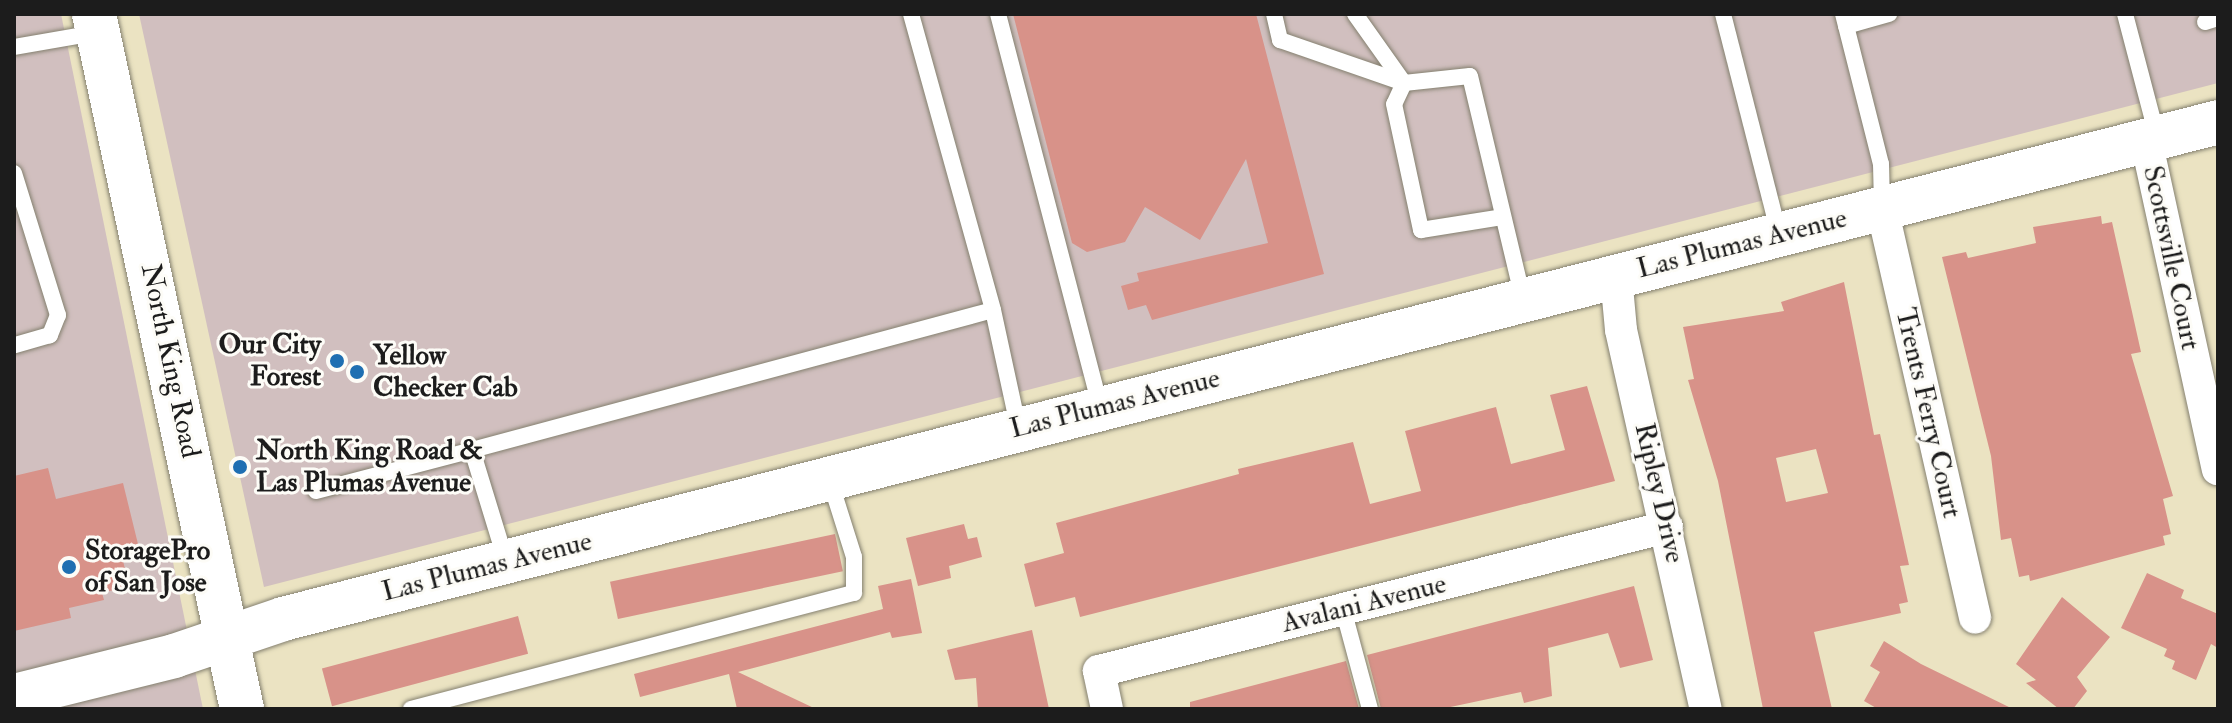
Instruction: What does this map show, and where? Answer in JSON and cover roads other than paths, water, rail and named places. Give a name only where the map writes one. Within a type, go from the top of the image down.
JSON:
[{"type":"street","name":"North King Road","points":[[96,24],[242,709]]},
{"type":"street","name":"Las Plumas Avenue","points":[[14,696],[227,638],[283,619],[2218,122]]},
{"type":"street","name":"Scottsville Court","points":[[2152,139],[2218,469]]},
{"type":"street","name":"Trents Ferry Court","points":[[1882,208],[1975,618]]},
{"type":"street","name":"Ripley Drive","points":[[1616,276],[1621,330],[1667,527],[1698,707]]},
{"type":"street","name":"Avalani Avenue","points":[[1107,709],[1099,671],[1667,527]]},
{"type":"lane","points":[[911,14],[993,310],[1019,429]]},
{"type":"lane","points":[[998,14],[1100,407]]},
{"type":"lane","points":[[1274,14],[1280,40],[1404,83],[1470,76],[1523,300]]},
{"type":"lane","points":[[1355,14],[1404,83]]},
{"type":"lane","points":[[1723,14],[1779,234]]},
{"type":"lane","points":[[1882,208],[1881,164],[1844,20],[1889,14]]},
{"type":"lane","points":[[2125,14],[2152,139]]},
{"type":"lane","points":[[14,47],[96,24]]},
{"type":"lane","points":[[1404,83],[1394,104],[1421,230],[1501,210]]},
{"type":"lane","points":[[14,173],[58,315],[50,335],[14,345]]},
{"type":"lane","points":[[316,491],[993,310]]},
{"type":"lane","points":[[472,450],[507,562]]},
{"type":"lane","points":[[411,709],[854,593],[854,557],[829,478]]},
{"type":"lane","points":[[1343,609],[1370,709]]},
{"type":"place","name":"Our City Forest","points":[[337,361]]},
{"type":"place","name":"Yellow Checker Cab","points":[[357,372]]},
{"type":"place","name":"North King Road & Las Plumas Avenue","points":[[240,467]]},
{"type":"place","name":"StoragePro of San Jose","points":[[69,567]]}]
